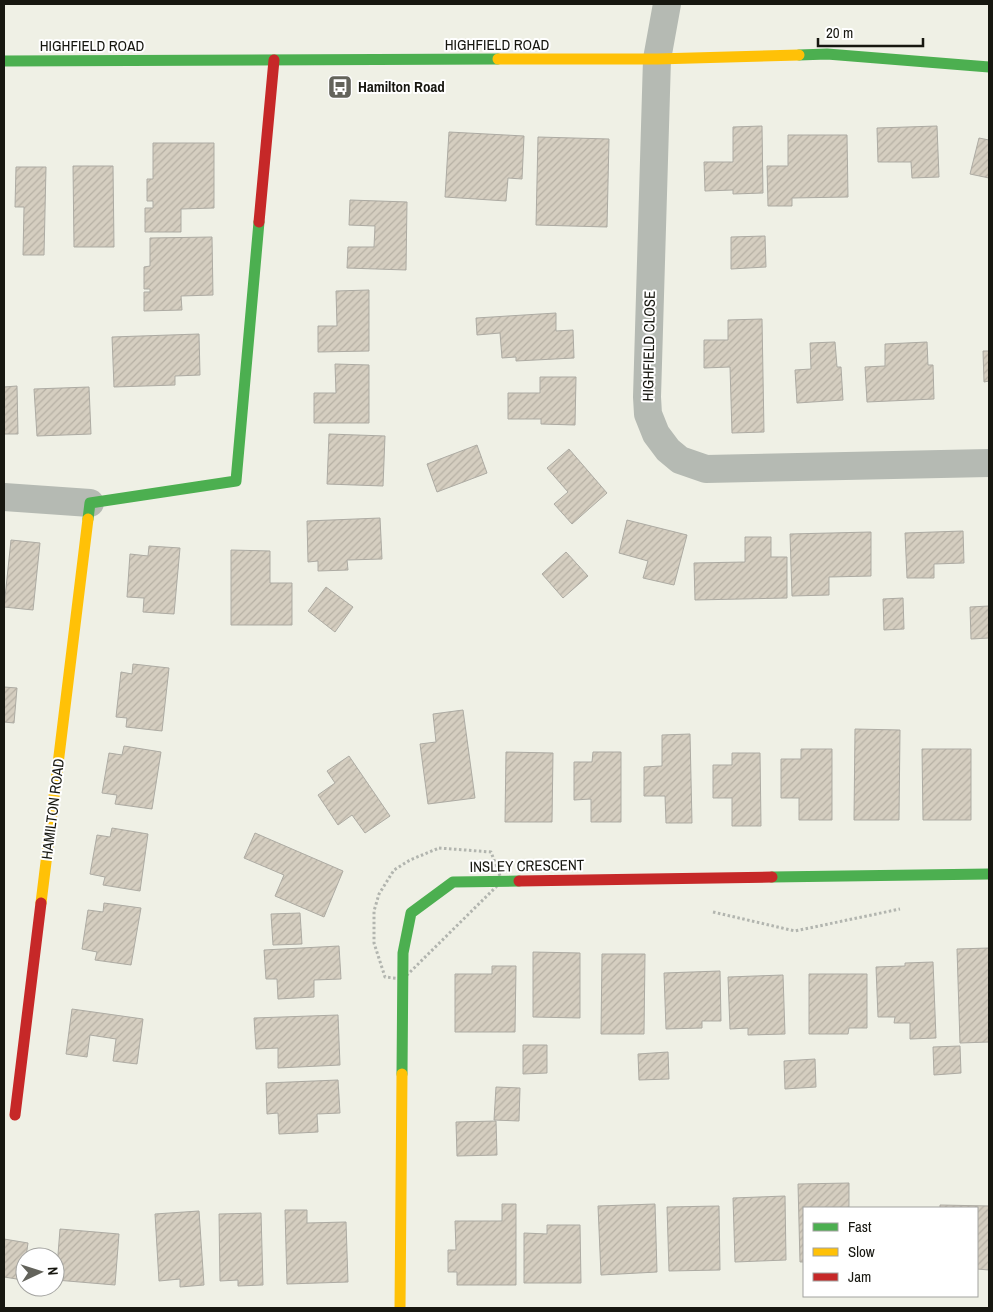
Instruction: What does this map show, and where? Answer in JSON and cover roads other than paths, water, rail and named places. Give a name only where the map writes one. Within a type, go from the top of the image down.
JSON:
[{"type":"street","name":"HIGHFIELD CLOSE","points":[[667,4],[657,60],[647,397],[648,414],[656,434],[668,450],[680,460],[706,469],[989,462]]},
{"type":"street","name":"HIGHFIELD ROAD","points":[[4,61],[657,60],[827,54],[989,67]]},
{"type":"street","points":[[4,497],[90,503],[236,481],[274,60]]},
{"type":"street","name":"HAMILTON ROAD","points":[[15,1115],[90,503]]},
{"type":"street","name":"INSLEY CRESCENT","points":[[400,1308],[403,953],[411,913],[453,882],[989,874]]},
{"type":"place","name":"Hamilton Road","points":[[340,87]]}]
